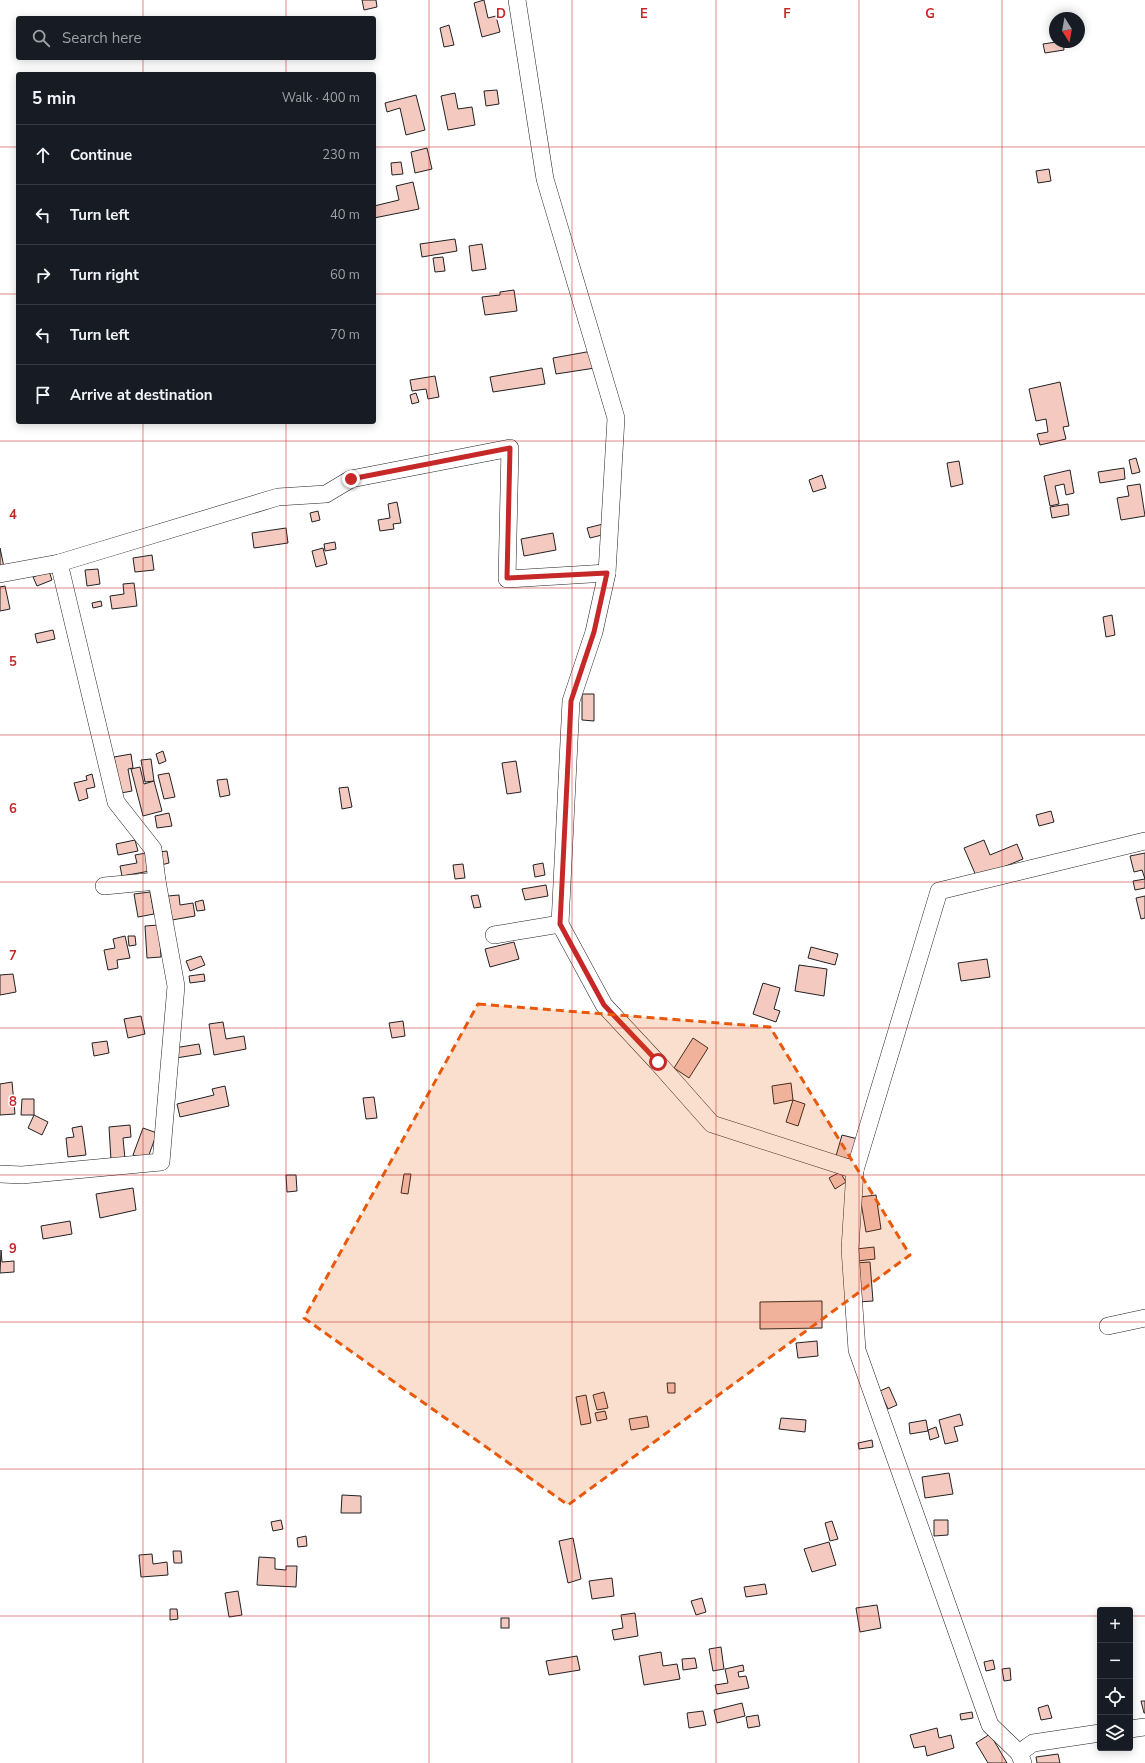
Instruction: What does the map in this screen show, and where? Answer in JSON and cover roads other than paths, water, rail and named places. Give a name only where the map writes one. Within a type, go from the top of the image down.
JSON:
[{"type":"street","points":[[517,0],[545,180],[616,418],[607,573],[594,632],[571,701],[560,924],[604,1005],[658,1062],[712,1124],[855,1170]]},
{"type":"street","points":[[0,574],[59,563],[278,497],[326,494],[351,479],[510,448],[507,578],[607,573]]},
{"type":"street","points":[[0,1174],[22,1175],[161,1162],[176,986],[157,881],[153,849],[116,802],[59,563]]},
{"type":"street","points":[[1097,1733],[1033,1743],[1021,1758],[990,1725],[856,1350],[850,1249],[855,1170],[939,890],[1145,841]]},
{"type":"street","points":[[104,886],[157,881]]},
{"type":"street","points":[[494,935],[560,924]]},
{"type":"street","points":[[1108,1326],[1145,1318]]},
{"type":"street","points":[[1133,1728],[1145,1726]]}]
